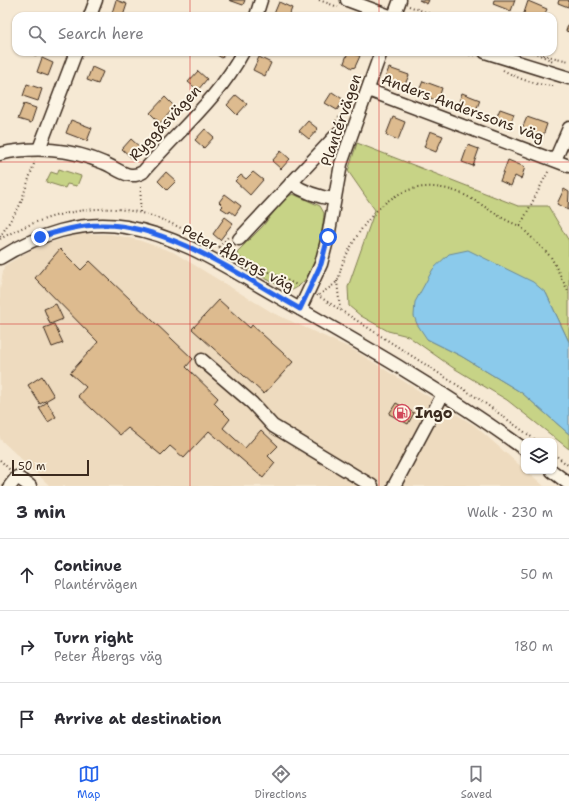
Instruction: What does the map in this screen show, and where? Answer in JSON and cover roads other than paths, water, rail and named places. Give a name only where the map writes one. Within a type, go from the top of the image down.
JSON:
[{"type":"street","points":[[92,12],[96,0]]},
{"type":"street","points":[[258,12],[262,0]]},
{"type":"street","points":[[347,0],[379,12]]},
{"type":"street","points":[[396,12],[400,1]]},
{"type":"street","points":[[39,150],[74,56]]},
{"type":"street","name":"Ryggåsvägen","points":[[0,154],[39,150],[84,156],[104,163],[133,177],[143,172],[209,100],[230,74],[241,56]]},
{"type":"street","name":"Plantérvägen","points":[[300,309],[321,264],[328,237],[341,164],[380,56]]},
{"type":"street","points":[[498,56],[569,78]]},
{"type":"street","name":"Anders Anderssons väg","points":[[368,90],[569,166]]},
{"type":"street","points":[[555,160],[569,128]]},
{"type":"street","name":"Plantérvägen","points":[[238,238],[339,132]]},
{"type":"street","points":[[291,183],[303,192],[319,197],[334,199]]},
{"type":"street","name":"Peter Åbergs väg","points":[[0,258],[40,237],[73,227],[100,225],[126,226],[158,234],[204,255],[300,309],[443,394],[521,447]]},
{"type":"street","points":[[202,360],[252,403],[273,426],[372,486]]},
{"type":"street","points":[[394,486],[443,394]]},
{"type":"street","points":[[556,474],[569,484]]},
{"type":"street","points":[[10,486],[17,477],[30,486]]},
{"type":"water","points":[[468,250],[533,282],[546,293],[569,342],[569,434],[522,393],[461,356],[427,339],[417,324],[414,316],[415,302],[433,269],[449,254]]},
{"type":"place","name":"Ingo","points":[[402,413]]}]
